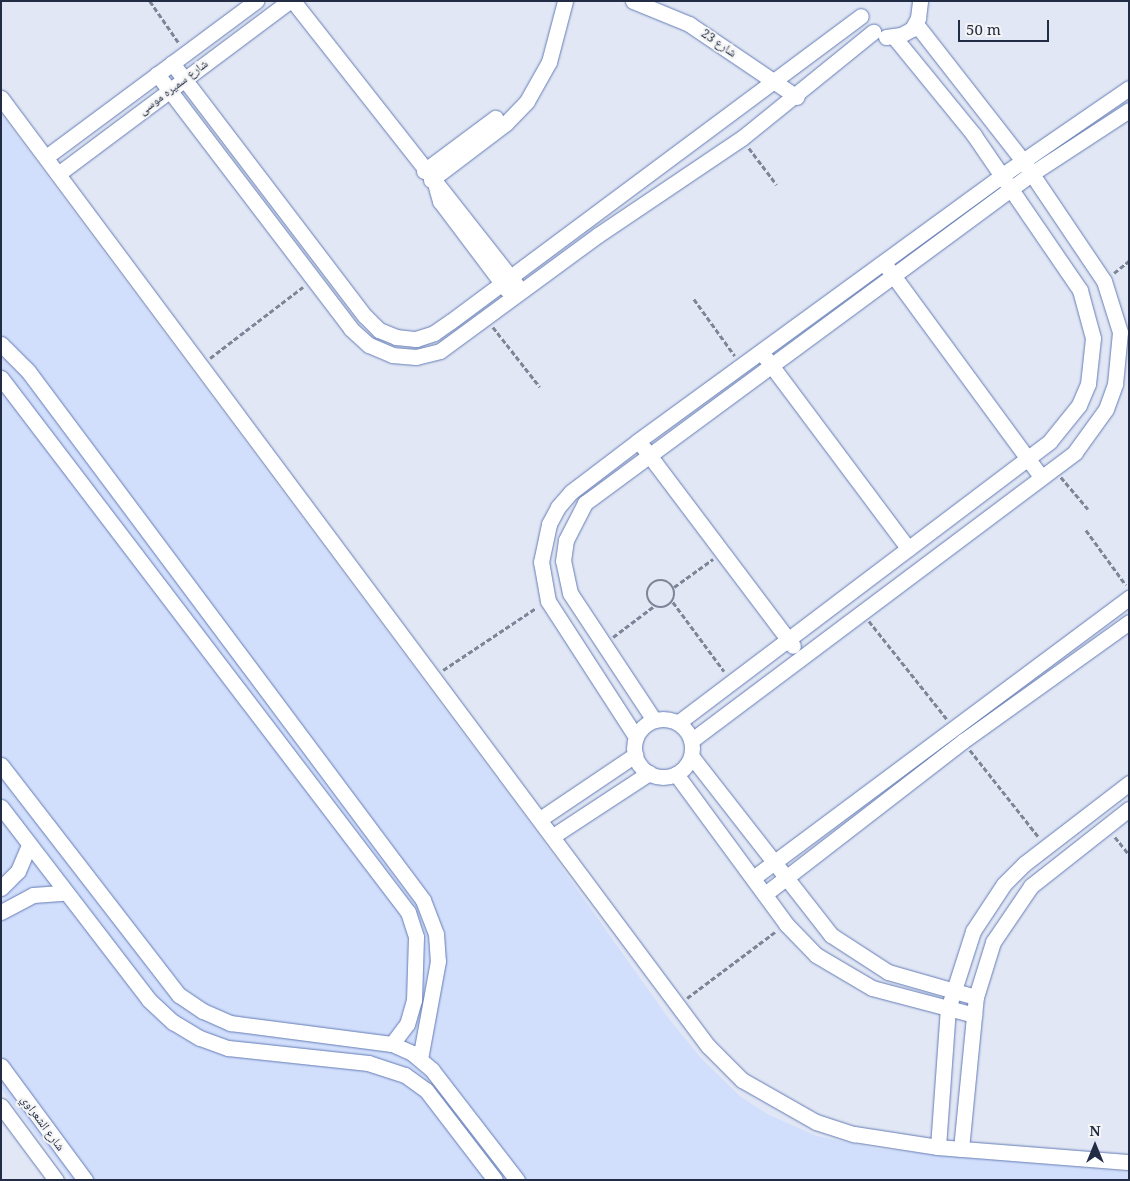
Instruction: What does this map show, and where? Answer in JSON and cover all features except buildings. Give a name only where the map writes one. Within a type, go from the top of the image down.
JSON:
[{"type":"street","name":"شارع سميره موسى","points":[[46,157],[256,1]]},
{"type":"street","name":"شارع سميره موسى","points":[[58,174],[291,1]]},
{"type":"street","points":[[291,1],[431,179],[448,194],[517,295]]},
{"type":"street","points":[[431,179],[518,95],[539,60],[555,1]]},
{"type":"street","points":[[431,179],[506,123],[527,101],[549,62],[565,1]]},
{"type":"street","name":"شارع 23","points":[[634,1],[688,24],[798,98]]},
{"type":"street","points":[[894,37],[916,24],[923,3]]},
{"type":"street","points":[[172,63],[378,330],[406,338],[434,333],[507,281],[774,81],[860,9],[873,32],[894,37],[974,135],[1065,268],[1089,315],[1092,361],[1079,405],[1050,441],[731,680],[679,722],[654,720],[636,737]]},
{"type":"street","points":[[692,740],[799,655],[1054,468],[1092,432],[1109,401],[1120,358],[1115,306],[1104,281],[1023,160],[916,24]]},
{"type":"street","points":[[158,74],[351,329],[369,346],[392,355],[416,357],[440,351],[598,235],[742,138],[798,98],[873,32]]},
{"type":"street","points":[[649,773],[635,755],[636,737],[548,601],[541,562],[543,543],[558,507],[571,492],[638,441],[1023,160],[1129,88]]},
{"type":"street","points":[[1,98],[708,1046],[742,1080],[779,1104],[854,1134],[938,1147],[1129,1162]]},
{"type":"street","points":[[654,720],[605,643],[570,593],[563,561],[566,540],[586,503],[649,454],[1031,174],[1129,110]]},
{"type":"street","points":[[1065,268],[1086,253]]},
{"type":"street","points":[[884,262],[1041,477]]},
{"type":"street","points":[[1089,315],[1115,306]]},
{"type":"street","points":[[1,344],[28,371],[423,900],[436,934],[438,961],[420,1059]]},
{"type":"street","points":[[760,352],[908,548]]},
{"type":"street","points":[[1,378],[408,912],[416,937],[414,1000],[408,1024],[392,1044]]},
{"type":"street","points":[[638,441],[799,655]]},
{"type":"street","points":[[952,515],[965,533]]},
{"type":"street","points":[[753,878],[773,861],[1129,596]]},
{"type":"street","points":[[765,894],[784,877],[963,741],[1129,622]]},
{"type":"street","points":[[679,722],[692,740],[692,757],[816,919],[849,949],[888,972],[976,997]]},
{"type":"street","points":[[540,819],[635,755]]},
{"type":"street","points":[[553,836],[649,773],[676,774],[692,757]]},
{"type":"street","points":[[1,765],[160,974],[190,1004],[216,1018],[245,1027],[392,1044],[420,1059],[518,1180]]},
{"type":"street","points":[[676,774],[786,924],[816,955],[852,979],[893,995],[975,1014]]},
{"type":"street","points":[[938,1147],[948,1009],[962,957],[987,907],[1004,884],[1046,846],[1129,783]]},
{"type":"street","points":[[1,807],[64,893],[149,1000],[179,1027],[228,1048],[368,1063],[405,1075],[434,1100],[495,1180]]},
{"type":"street","points":[[961,1149],[976,997],[993,942],[1010,913],[1056,864],[1129,809]]},
{"type":"street","points":[[1,888],[18,870],[29,845]]},
{"type":"street","points":[[1,912],[33,896],[64,893]]},
{"type":"street","name":"شارع الشعراوي","points":[[1,1066],[86,1180]]},
{"type":"street","name":"شارع الشعراوي","points":[[1,1106],[56,1180]]},
{"type":"path","points":[[150,1],[186,53]]},
{"type":"path","points":[[742,138],[777,185]]},
{"type":"path","points":[[1104,281],[1129,261]]},
{"type":"path","points":[[200,364],[313,279]]},
{"type":"path","points":[[694,299],[742,365]]},
{"type":"path","points":[[486,318],[540,387]]},
{"type":"path","points":[[1054,468],[1088,508]]},
{"type":"path","points":[[1086,530],[1129,596]]},
{"type":"path","points":[[674,587],[722,552]]},
{"type":"path","points":[[673,602],[663,608],[654,606],[646,593],[651,584],[663,580],[674,587]]},
{"type":"path","points":[[674,587],[673,602],[731,680]]},
{"type":"path","points":[[434,677],[548,601]]},
{"type":"path","points":[[605,643],[654,606]]},
{"type":"path","points":[[860,610],[954,727]]},
{"type":"path","points":[[963,741],[1046,846]]},
{"type":"path","points":[[1107,826],[1129,854]]},
{"type":"path","points":[[678,1004],[786,924]]},
{"type":"shaded area","points":[[1,114],[538,834],[669,1019],[701,1058],[741,1097],[769,1115],[817,1136],[880,1149],[1129,1172],[1129,1180],[71,1180],[1,1089]]}]
